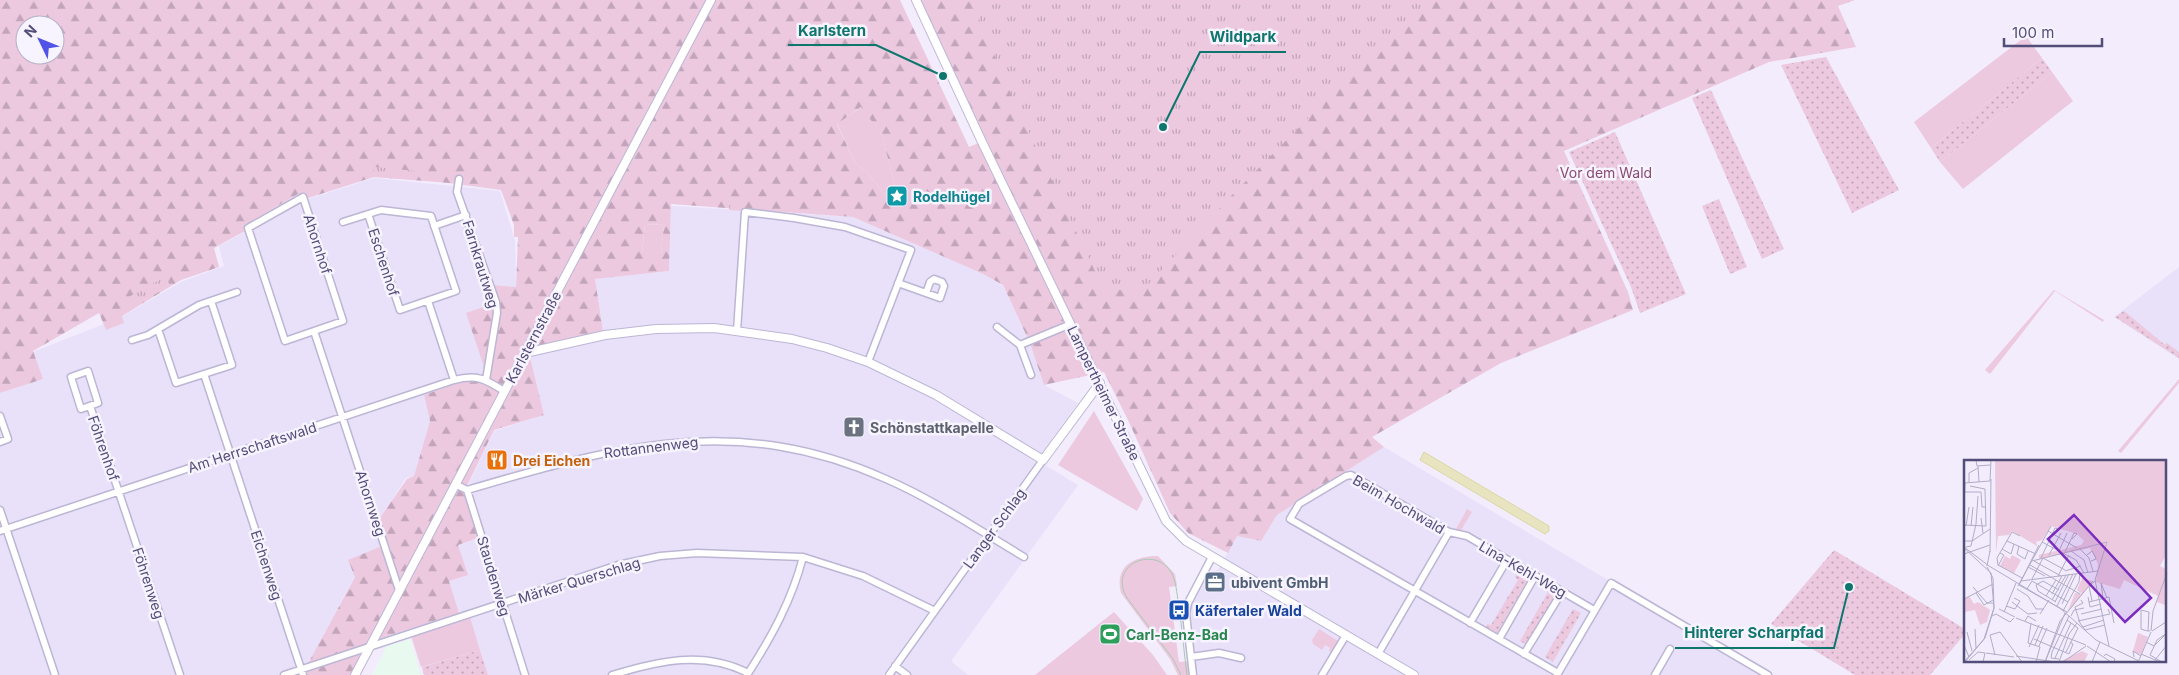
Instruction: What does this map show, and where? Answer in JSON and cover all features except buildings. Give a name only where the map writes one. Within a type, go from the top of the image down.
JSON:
[{"type":"street","name":"Karlsternstraße","points":[[356,675],[711,0]]},
{"type":"street","name":"Lampertheimer Straße","points":[[916,0],[982,142],[1166,520],[1186,541],[1414,675]]},
{"type":"street","name":"Farnkrautweg","points":[[459,179],[458,192],[496,302],[497,312],[486,380]]},
{"type":"street","name":"Ahornhof","points":[[303,197],[343,321],[314,331],[285,341],[248,228],[303,197]]},
{"type":"street","name":"Eschenhof","points":[[343,222],[368,214],[381,210],[431,216],[456,291],[400,310],[368,214]]},
{"type":"street","points":[[737,331],[745,212],[794,218],[845,228],[911,250],[868,362]]},
{"type":"street","points":[[434,226],[466,216]]},
{"type":"street","points":[[898,283],[926,293]]},
{"type":"street","points":[[132,340],[148,335],[200,305],[237,292]]},
{"type":"street","points":[[158,329],[176,383],[232,365],[211,301]]},
{"type":"street","points":[[428,301],[454,380]]},
{"type":"street","points":[[1020,345],[1071,324]]},
{"type":"street","points":[[997,326],[1020,345],[1031,375]]},
{"type":"street","points":[[525,353],[606,335],[656,329],[696,328],[737,331],[792,339],[827,348],[868,362],[936,395],[1043,460]]},
{"type":"street","points":[[314,331],[342,417]]},
{"type":"street","name":"Föhrenhof","points":[[88,371],[98,403],[90,406],[81,408],[71,377],[88,371]]},
{"type":"street","name":"Eichenweg","points":[[204,374],[302,672]]},
{"type":"street","name":"Am Herrschaftswald","points":[[3,530],[467,376],[486,380],[504,391]]},
{"type":"street","name":"Langer Schlag","points":[[888,675],[1100,383]]},
{"type":"street","name":"Föhrenhof","points":[[90,406],[118,491]]},
{"type":"street","points":[[0,416],[8,439],[0,442]]},
{"type":"street","name":"Ahornweg","points":[[342,417],[400,590]]},
{"type":"street","name":"Rottannenweg","points":[[467,490],[594,454],[644,445],[698,441],[753,442],[797,449],[833,458],[887,479],[1024,557]]},
{"type":"street","name":"Beim Hochwald","points":[[1378,654],[1449,532],[1351,475],[1346,476],[1299,504],[1290,519],[1414,592]]},
{"type":"street","points":[[455,484],[467,490]]},
{"type":"street","name":"Staudenweg","points":[[467,490],[525,675]]},
{"type":"street","name":"Föhrenweg","points":[[118,491],[180,675]]},
{"type":"street","points":[[0,510],[3,530],[55,675]]},
{"type":"street","name":"Lina-Kehl-Weg","points":[[1449,532],[1467,536],[1594,610]]},
{"type":"street","name":"Märker Querschlag","points":[[284,675],[302,672],[370,646],[618,564],[660,556],[697,553],[803,557],[863,576],[935,611]]},
{"type":"street","points":[[612,675],[652,663],[678,659],[707,660],[734,666],[748,674],[773,633],[788,601],[803,557]]},
{"type":"street","points":[[1194,675],[1186,614],[1188,603],[1212,557]]},
{"type":"street","points":[[1470,623],[1507,560]]},
{"type":"street","points":[[1499,639],[1535,576]]},
{"type":"street","points":[[1414,592],[1499,639],[1557,674],[1611,583],[1768,675]]},
{"type":"street","points":[[1524,654],[1562,592]]},
{"type":"street","points":[[1322,675],[1346,635]]},
{"type":"street","points":[[1655,675],[1670,649]]},
{"type":"street","points":[[1192,657],[1219,654],[1241,658]]},
{"type":"street","points":[[895,666],[907,675]]},
{"type":"shaded area","points":[[374,178],[500,191],[515,241],[516,287],[493,285],[498,302],[486,373],[424,395],[430,421],[414,476],[406,478],[379,519],[388,544],[355,576],[305,669],[306,675],[0,675],[0,393],[42,379],[33,352],[104,324],[106,330],[123,323],[121,317],[181,282],[224,266],[219,246],[299,202]]},
{"type":"shaded area","points":[[671,206],[853,217],[981,273],[1003,286],[1030,343],[1044,385],[1078,403],[883,675],[488,675],[468,611],[459,613],[449,581],[467,575],[458,545],[486,536],[469,483],[494,431],[544,415],[530,357],[604,337],[595,279],[669,271]]},
{"type":"shaded area","points":[[2179,267],[2179,359],[2114,317]]},
{"type":"shaded area","points":[[1384,447],[1768,675],[1196,675],[1190,609],[1207,572],[1218,570],[1237,536],[1261,541],[1277,515]]},
{"type":"shaded area","points":[[1424,452],[1549,526],[1549,531],[1545,534],[1420,460]]},
{"type":"shaded area","points":[[1045,465],[1078,485],[951,661],[968,675],[894,675]]},
{"type":"shaded area","points":[[410,639],[421,675],[372,675],[387,646]]},
{"type":"green space","points":[[0,0],[900,0],[969,147],[981,142],[916,0],[1855,0],[1838,6],[1856,47],[1769,62],[1564,151],[1628,292],[1633,310],[1501,363],[1372,437],[1384,447],[1277,515],[1261,541],[1237,536],[1228,553],[1188,533],[1170,513],[1104,372],[1044,385],[1030,343],[1003,285],[981,273],[853,217],[671,204],[669,271],[595,279],[603,331],[559,342],[529,353],[544,415],[494,430],[464,492],[478,538],[458,545],[468,575],[449,581],[459,613],[369,642],[352,675],[306,675],[305,669],[355,577],[348,560],[387,544],[379,519],[407,479],[414,476],[430,421],[424,395],[486,373],[466,313],[498,302],[493,285],[516,287],[518,237],[514,237],[514,225],[501,190],[449,183],[374,177],[305,199],[298,194],[245,225],[245,231],[214,248],[219,267],[181,280],[122,316],[124,323],[106,330],[99,313],[33,351],[43,379],[0,393]],"holes":[[[861,107],[882,135],[897,195],[888,199],[867,172],[855,163],[837,124]],[[645,224],[664,225],[661,254],[642,252]]]},
{"type":"green space","points":[[971,0],[1434,0],[1394,32],[1228,199],[1143,290],[1104,290],[1013,99]]},
{"type":"green space","points":[[2026,36],[2042,58],[1931,148],[1914,122]]},
{"type":"green space","points":[[1826,57],[1899,190],[1852,213],[1781,65]]},
{"type":"green space","points":[[2042,58],[2052,72],[1940,162],[1931,148]]},
{"type":"green space","points":[[2052,72],[2073,101],[1963,189],[1940,162]]},
{"type":"green space","points":[[1711,90],[1784,249],[1762,259],[1692,98]]},
{"type":"green space","points":[[862,107],[882,135],[897,195],[888,199],[867,172],[855,163],[837,123]]},
{"type":"green space","name":"Vor dem Wald","points":[[1615,132],[1686,294],[1640,313],[1631,287],[1569,152]]},
{"type":"green space","points":[[374,167],[416,171],[411,179],[374,177]]},
{"type":"green space","points":[[730,199],[738,199],[743,204],[742,211],[729,210]]},
{"type":"green space","points":[[1719,199],[1747,267],[1730,274],[1702,206]]},
{"type":"green space","points":[[645,224],[664,225],[661,254],[642,253]]},
{"type":"green space","points":[[166,276],[170,286],[132,307],[127,298]]},
{"type":"green space","points":[[2054,290],[2104,320],[2103,322],[2055,291],[1990,374],[1985,370]]},
{"type":"green space","points":[[2124,311],[2165,345],[2167,343],[2179,352],[2179,358],[2115,317]]},
{"type":"green space","points":[[2179,379],[2179,383],[2121,453],[2118,451]]},
{"type":"green space","points":[[1094,411],[1143,499],[1137,511],[1058,465]]},
{"type":"green space","points":[[1467,509],[1472,512],[1460,532],[1455,531]]},
{"type":"green space","points":[[1834,550],[1964,628],[1964,635],[1930,675],[1855,675],[1771,624]]},
{"type":"green space","points":[[1158,556],[1175,574],[1177,586],[1169,587],[1179,662],[1190,661],[1192,675],[1178,675],[1170,659],[1121,593],[1121,575],[1128,564],[1134,560]]},
{"type":"green space","points":[[1516,575],[1527,581],[1497,633],[1486,627],[1487,624],[1491,625],[1518,580],[1515,577]]},
{"type":"green space","points":[[1546,587],[1557,593],[1527,645],[1520,641],[1548,592],[1545,590]]},
{"type":"green space","points":[[1573,609],[1581,613],[1553,662],[1545,657]]},
{"type":"green space","name":"Carl-Benz-Bad","points":[[1114,612],[1153,655],[1167,675],[1035,675]]},
{"type":"green space","points":[[470,617],[480,650],[421,667],[411,636]]},
{"type":"green space","points":[[1319,629],[1338,641],[1332,653],[1329,651],[1330,648],[1325,645],[1322,650],[1313,644],[1312,640]]},
{"type":"green space","points":[[480,650],[488,675],[424,675],[422,667]]},
{"type":"tram line","points":[[1181,675],[1173,659],[1127,598],[1122,586],[1123,575],[1129,567],[1137,562],[1147,559],[1157,561],[1166,566],[1173,576],[1179,607],[1187,675]]},
{"type":"place","name":"Karlstern","points":[[943,76]]},
{"type":"place","name":"Wildpark","points":[[1163,127]]},
{"type":"place","name":"Rodelhügel","points":[[897,196]]},
{"type":"place","name":"Schönstattkapelle","points":[[854,427]]},
{"type":"place","name":"Drei Eichen","points":[[497,460]]},
{"type":"place","name":"ubivent GmbH","points":[[1215,582]]},
{"type":"place","name":"Hinterer Scharpfad","points":[[1849,587]]},
{"type":"place","name":"Käfertaler Wald","points":[[1179,610]]},
{"type":"place","name":"Carl-Benz-Bad","points":[[1110,634]]}]
